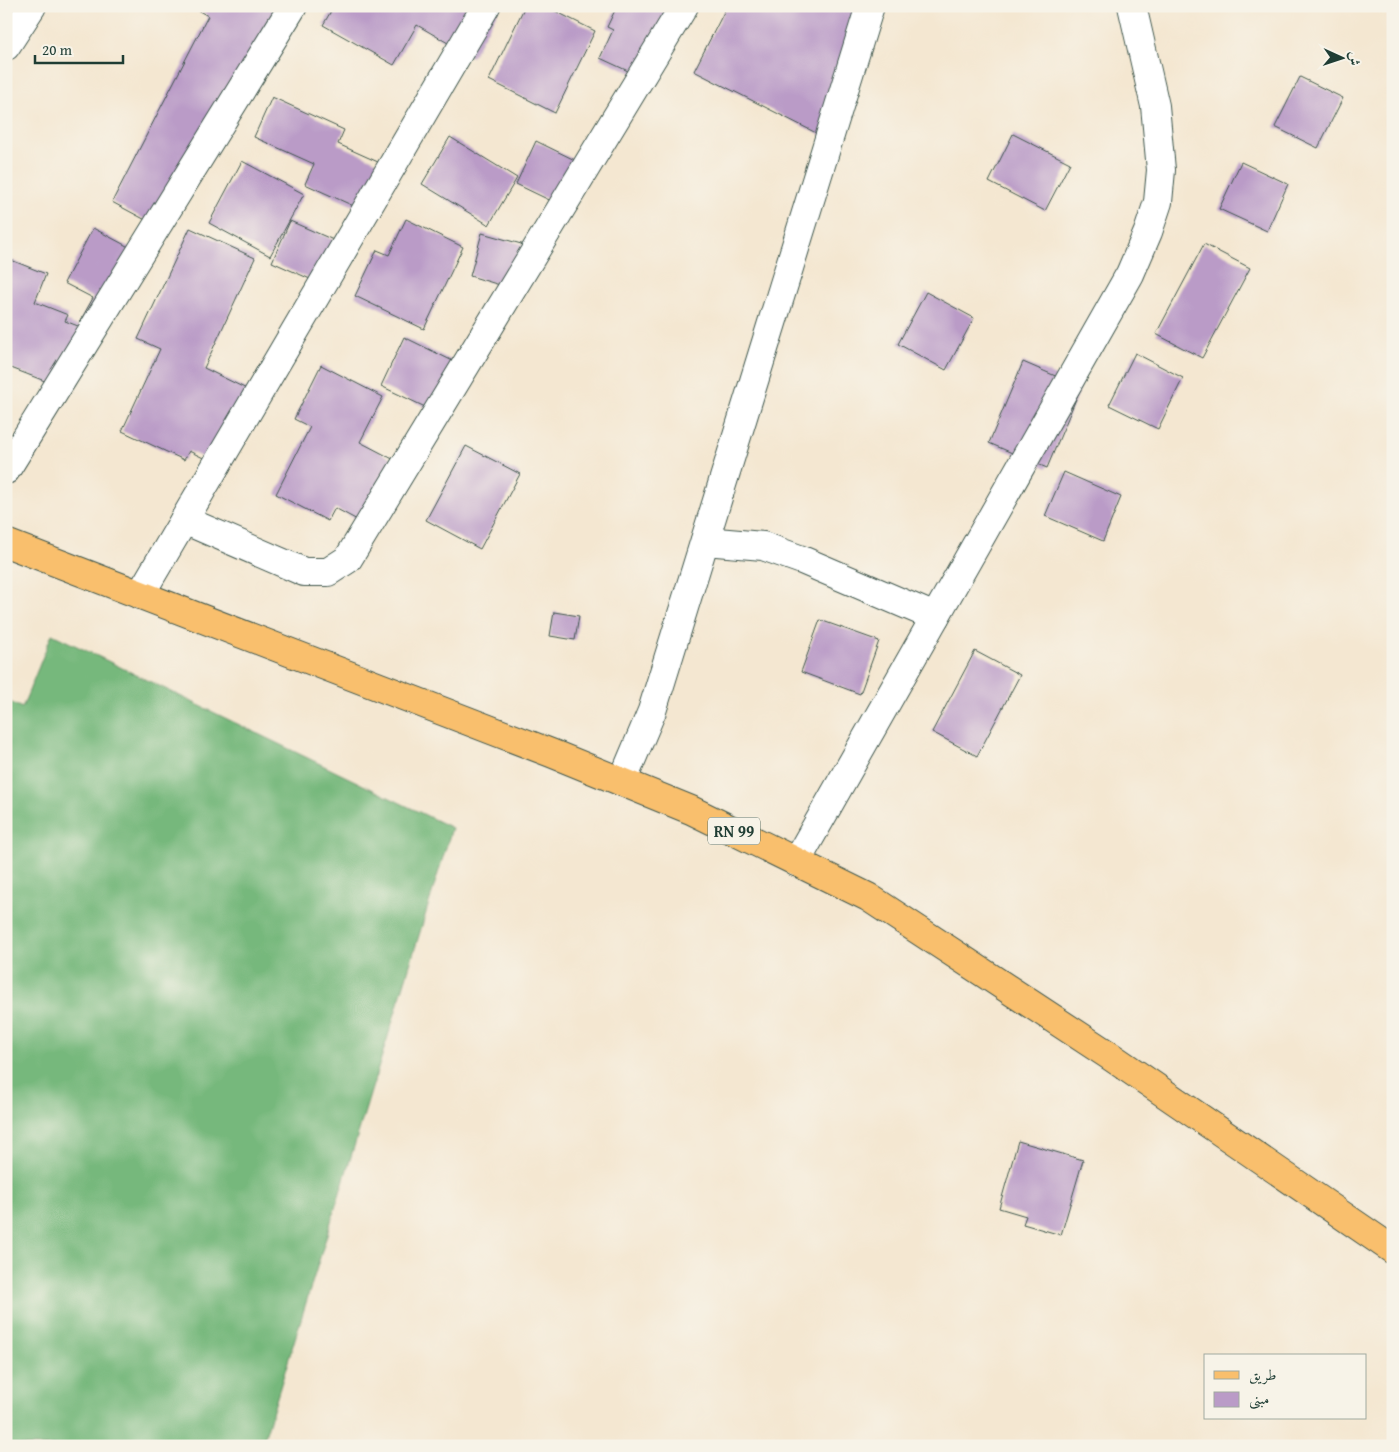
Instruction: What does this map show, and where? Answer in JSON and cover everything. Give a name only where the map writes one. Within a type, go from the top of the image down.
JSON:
[{"type":"main road","name":"RN 99","points":[[6,543],[533,746],[691,810],[868,897],[1110,1056],[1393,1250]]},
{"type":"street","points":[[6,46],[32,6]]},
{"type":"street","points":[[6,470],[294,6]]},
{"type":"street","points":[[140,595],[486,6]]},
{"type":"street","points":[[184,520],[304,572],[328,572],[348,559],[684,6]]},
{"type":"street","points":[[622,782],[652,711],[870,6]]},
{"type":"street","points":[[796,862],[1130,274],[1148,232],[1158,202],[1161,170],[1155,106],[1132,6]]},
{"type":"street","points":[[705,541],[763,546],[802,560],[935,617]]},
{"type":"green space","points":[[52,634],[452,828],[262,1446],[6,1446],[6,700],[22,708]]},
{"type":"building","points":[[190,6],[289,6],[168,232],[112,202],[208,16]]},
{"type":"building","points":[[334,6],[501,6],[472,57],[417,25],[394,65],[323,25]]},
{"type":"building","points":[[525,6],[545,6],[595,31],[555,113],[489,80]]},
{"type":"building","points":[[617,6],[688,6],[654,83],[600,58],[613,30],[607,27]]},
{"type":"building","points":[[727,6],[879,6],[828,139],[694,71]]},
{"type":"building","points":[[1300,77],[1343,98],[1318,148],[1275,127]]},
{"type":"building","points":[[272,97],[344,130],[338,144],[398,171],[378,217],[305,184],[314,164],[254,137]]},
{"type":"building","points":[[1013,134],[1070,163],[1045,211],[989,182]]},
{"type":"building","points":[[450,137],[517,178],[489,225],[422,184]]},
{"type":"building","points":[[536,141],[589,167],[568,209],[516,184]]},
{"type":"building","points":[[242,161],[304,194],[270,256],[209,223]]},
{"type":"building","points":[[1241,162],[1288,184],[1267,231],[1219,209]]},
{"type":"building","points":[[406,219],[463,247],[424,329],[355,296],[377,250],[389,255]]},
{"type":"building","points":[[290,221],[347,246],[328,287],[272,262]]},
{"type":"building","points":[[93,228],[140,253],[97,332],[79,323],[93,298],[64,283]]},
{"type":"building","points":[[190,228],[255,258],[204,368],[261,396],[226,469],[189,451],[184,460],[122,431],[160,349],[138,339]]},
{"type":"building","points":[[482,233],[532,247],[520,291],[470,276]]},
{"type":"building","points":[[1204,244],[1250,268],[1202,358],[1156,334]]},
{"type":"building","points":[[6,258],[46,274],[35,302],[68,315],[65,321],[91,331],[68,390],[6,366]]},
{"type":"building","points":[[926,292],[974,318],[946,370],[898,344]]},
{"type":"building","points":[[404,337],[465,367],[442,415],[381,386]]},
{"type":"building","points":[[1135,353],[1183,378],[1158,429],[1109,405]]},
{"type":"building","points":[[1023,362],[1081,387],[1047,468],[989,443]]},
{"type":"building","points":[[321,365],[383,397],[360,442],[408,467],[376,530],[335,508],[328,521],[276,494],[310,427],[294,419]]},
{"type":"building","points":[[466,446],[520,474],[480,549],[426,520]]},
{"type":"building","points":[[1064,472],[1121,497],[1103,541],[1045,516]]},
{"type":"building","points":[[554,612],[579,616],[575,640],[550,636]]},
{"type":"building","points":[[820,620],[879,641],[860,694],[801,672]]},
{"type":"building","points":[[975,651],[1020,675],[977,756],[932,732]]},
{"type":"building","points":[[1018,1141],[1083,1160],[1061,1235],[1023,1224],[1026,1216],[999,1208]]}]
